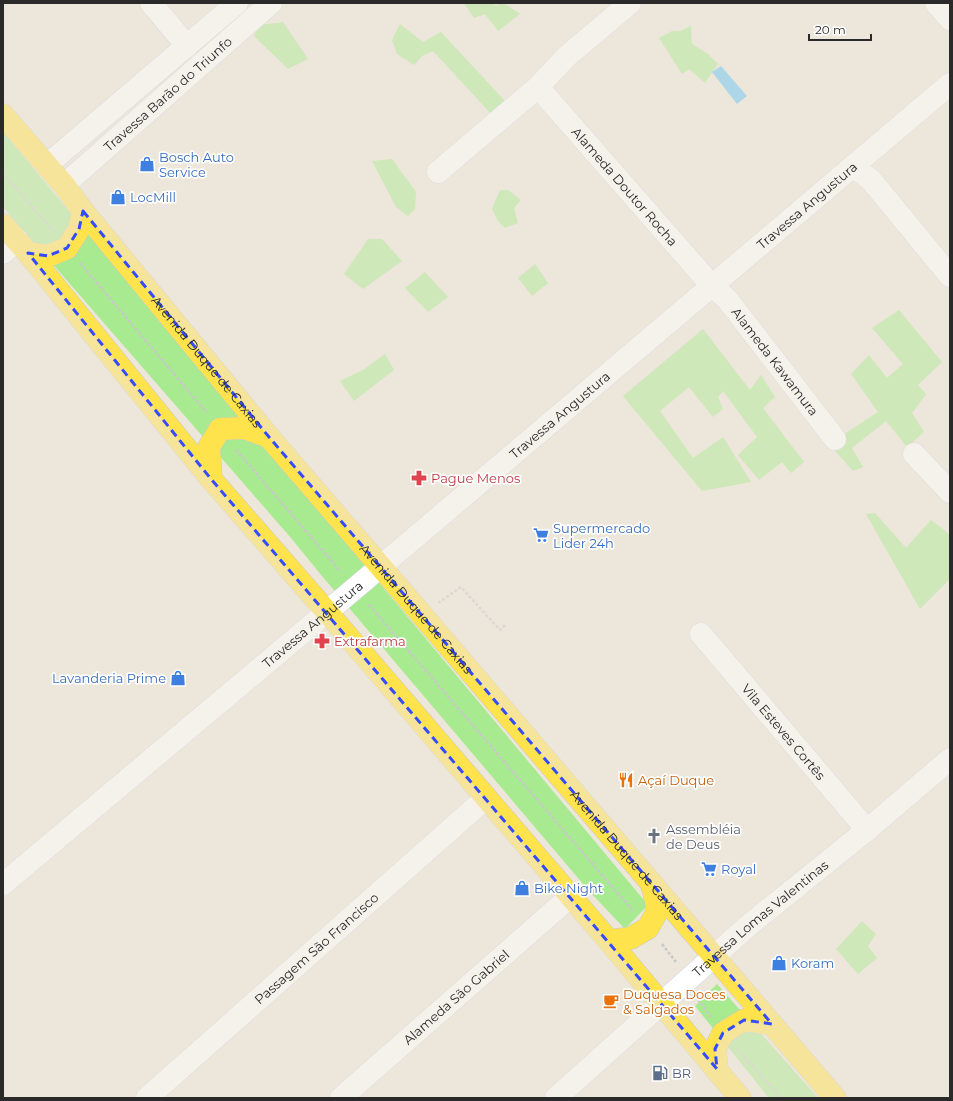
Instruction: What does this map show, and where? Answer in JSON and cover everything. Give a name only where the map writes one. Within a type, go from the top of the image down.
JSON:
[{"type":"main road","name":"Avenida Duque de Caxias","points":[[3,115],[64,185],[83,211],[269,437],[835,1098]]},
{"type":"main road","points":[[16,249],[48,256],[68,248],[79,229],[83,211]]},
{"type":"main road","points":[[3,225],[16,249],[211,479],[328,612],[571,896],[740,1098]]},
{"type":"main road","points":[[211,479],[209,447],[220,429],[244,428],[269,437]]},
{"type":"main road","points":[[609,941],[631,938],[648,928],[658,910],[652,885]]},
{"type":"main road","points":[[717,1069],[715,1049],[723,1034],[744,1020],[772,1024]]},
{"type":"street","points":[[151,3],[183,42]]},
{"type":"street","name":"Travessa Barão do Triunfo","points":[[47,165],[183,42],[237,3]]},
{"type":"street","name":"Travessa Barão do Triunfo","points":[[64,185],[271,3]]},
{"type":"street","points":[[438,172],[538,87],[566,58],[630,3]]},
{"type":"street","points":[[936,3],[950,19]]},
{"type":"street","name":"Travessa Angustura","points":[[3,884],[328,612],[950,84]]},
{"type":"street","name":"Alameda Doutor Rocha","points":[[538,87],[712,286]]},
{"type":"street","points":[[853,166],[871,180],[950,276]]},
{"type":"street","name":"Alameda Kawamura","points":[[712,286],[727,300],[835,439]]},
{"type":"street","points":[[914,454],[950,492]]},
{"type":"street","name":"Vila Esteves Cortês","points":[[701,634],[867,830]]},
{"type":"street","name":"Travessa Lomas Valentinas","points":[[556,1098],[749,925],[867,830],[950,759]]},
{"type":"street","name":"Passagem São Francisco","points":[[146,1098],[486,798]]},
{"type":"street","name":"Alameda São Gabriel","points":[[341,1098],[571,896]]},
{"type":"path","points":[[3,173],[220,429],[238,453],[648,928],[690,978],[699,1002],[723,1034],[781,1098]]},
{"type":"path","points":[[438,603],[461,587],[500,630],[506,624]]},
{"type":"highlighted area","points":[[83,211],[269,437],[772,1024],[744,1020],[723,1033],[715,1049],[717,1069],[211,479],[28,253],[48,256],[67,248],[79,229]]},
{"type":"green space","points":[[464,3],[493,3],[496,6],[500,3],[504,3],[520,14],[498,31],[485,14],[474,18]]},
{"type":"green space","points":[[283,22],[308,59],[288,69],[254,36],[259,25]]},
{"type":"green space","points":[[400,24],[423,42],[441,32],[505,101],[494,117],[433,51],[422,56],[414,65],[397,54],[392,40]]},
{"type":"green space","points":[[691,26],[692,44],[708,54],[718,64],[705,83],[689,69],[682,74],[659,38],[672,31],[680,31]]},
{"type":"green space","points":[[3,132],[648,905],[625,929],[589,891],[291,538],[3,207]]},
{"type":"green space","points":[[392,159],[416,192],[415,209],[408,216],[396,207],[372,161]]},
{"type":"green space","points":[[500,190],[508,190],[521,200],[514,208],[518,223],[505,228],[498,221],[492,209]]},
{"type":"green space","points":[[368,239],[382,239],[402,261],[363,289],[344,274]]},
{"type":"green space","points":[[535,264],[548,283],[532,296],[518,278]]},
{"type":"green space","points":[[425,272],[448,297],[428,312],[405,288]]},
{"type":"green space","points":[[899,310],[942,362],[918,385],[926,394],[912,413],[924,432],[907,447],[886,421],[852,448],[863,467],[853,471],[829,444],[878,412],[851,374],[869,355],[887,378],[903,364],[872,328]]},
{"type":"green space","points":[[703,329],[750,390],[761,375],[775,397],[763,408],[804,462],[791,473],[782,462],[759,480],[738,455],[757,437],[723,391],[718,397],[723,409],[713,417],[689,387],[660,411],[693,458],[723,437],[751,482],[702,491],[623,396]]},
{"type":"green space","points":[[385,354],[394,370],[354,401],[340,381],[363,370]]},
{"type":"green space","points":[[875,513],[906,548],[931,520],[947,532],[950,537],[950,579],[920,609],[866,514]]},
{"type":"green space","points":[[862,921],[876,934],[868,946],[877,958],[858,974],[836,949]]},
{"type":"green space","points":[[717,984],[818,1098],[769,1098],[695,1006]]},
{"type":"water","points":[[721,66],[747,96],[737,104],[712,72]]},
{"type":"place","name":"Bosch Auto Service","points":[[147,164]]},
{"type":"place","name":"LocMill","points":[[118,197]]},
{"type":"place","name":"Pague Menos","points":[[419,478]]},
{"type":"place","name":"Supermercado Lider 24h","points":[[541,535]]},
{"type":"place","name":"Extrafarma","points":[[322,641]]},
{"type":"place","name":"Lavanderia Prime","points":[[178,678]]},
{"type":"place","name":"Açaí Duque","points":[[626,780]]},
{"type":"place","name":"Assembléia de Deus","points":[[654,836]]},
{"type":"place","name":"Royal","points":[[709,869]]},
{"type":"place","name":"Bike Night","points":[[522,888]]},
{"type":"place","name":"Koram","points":[[779,963]]},
{"type":"place","name":"Duquesa Doces & Salgados","points":[[611,1001]]},
{"type":"place","name":"BR","points":[[660,1073]]}]
